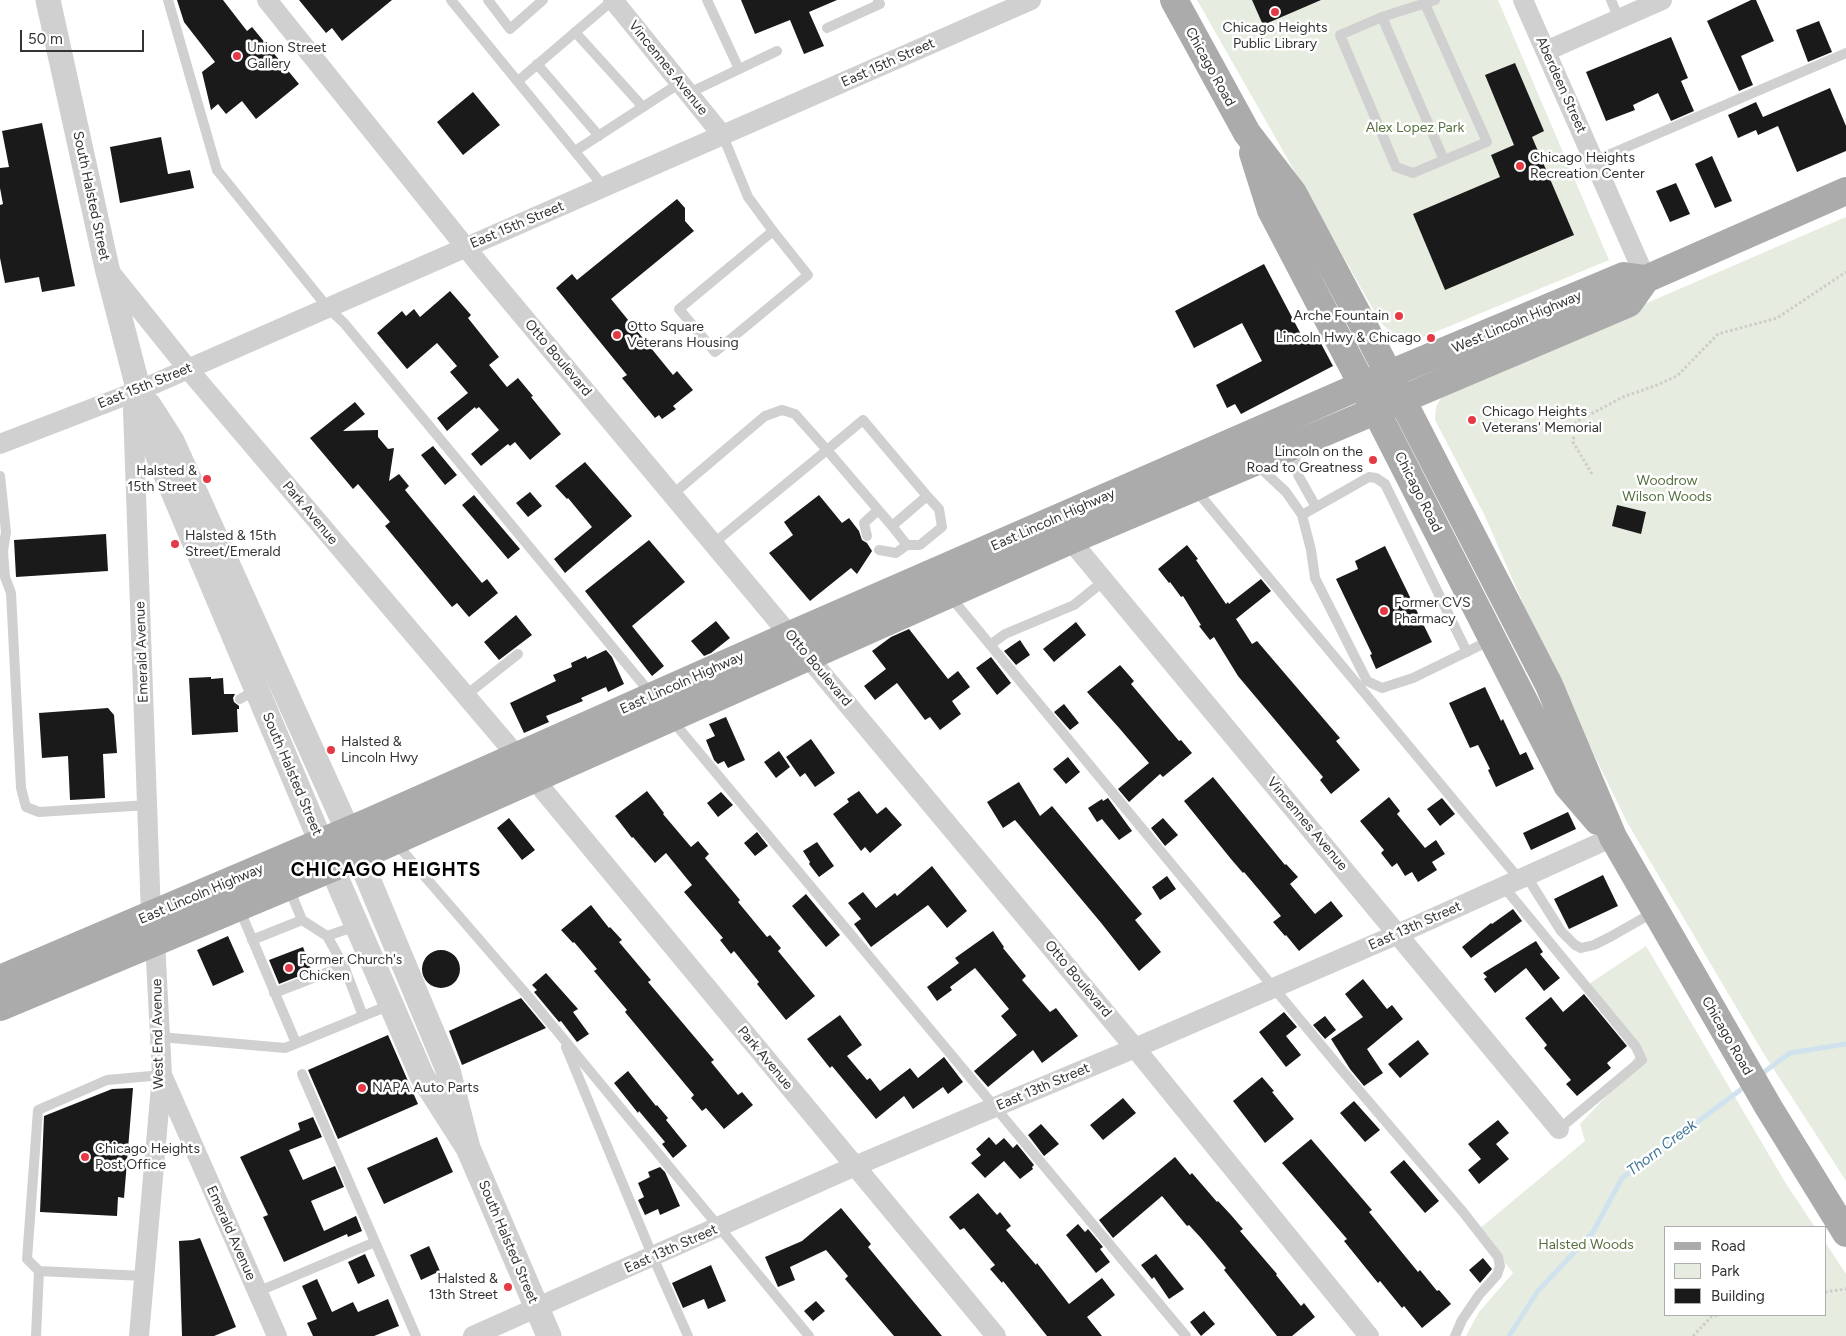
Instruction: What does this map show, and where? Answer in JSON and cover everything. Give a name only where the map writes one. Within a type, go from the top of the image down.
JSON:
[{"type":"main road","name":"Chicago Road","points":[[1174,0],[1247,134],[1293,193],[1389,374],[1549,685],[1612,837],[1769,1108],[1846,1233]]},
{"type":"main road","name":"Chicago Road","points":[[1247,134],[1271,210],[1363,385],[1567,785],[1612,837]]},
{"type":"main road","name":"West Lincoln Highway","points":[[1376,411],[1629,303],[1646,279],[1846,191]]},
{"type":"main road","name":"West Lincoln Highway","points":[[1363,385],[1624,276],[1646,279]]},
{"type":"main road","name":"East Lincoln Highway","points":[[0,979],[153,929],[238,907],[395,841],[809,657],[1053,519],[1363,385]]},
{"type":"main road","name":"East Lincoln Highway","points":[[0,1007],[321,843],[790,635],[1071,540],[1376,411]]},
{"type":"street","name":"South Halsted Street","points":[[48,0],[107,268],[152,442],[248,694],[321,843],[422,1076],[468,1148]]},
{"type":"street","name":"Otto Boulevard","points":[[267,0],[466,248],[1135,1048],[1369,1336]]},
{"type":"street","name":"Vincennes Avenue","points":[[613,0],[723,136]]},
{"type":"street","name":"East 15th Street","points":[[0,444],[140,390],[1031,0]]},
{"type":"street","name":"Aberdeen Street","points":[[1524,0],[1646,279]]},
{"type":"street","points":[[1546,51],[1662,0]]},
{"type":"street","name":"Park Avenue","points":[[107,268],[188,369],[517,756]]},
{"type":"street","name":"South Halsted Street","points":[[140,390],[172,441],[348,831],[448,1070],[468,1148],[549,1336]]},
{"type":"street","name":"Emerald Avenue","points":[[140,390],[133,410],[153,929]]},
{"type":"street","name":"Vincennes Avenue","points":[[1053,519],[1559,1129]]},
{"type":"street","name":"Park Avenue","points":[[534,779],[996,1336]]},
{"type":"street","name":"East 13th Street","points":[[472,1336],[537,1309],[855,1166],[1135,1048],[1398,934],[1612,837]]},
{"type":"street","name":"West End Avenue","points":[[139,1336],[162,1075],[153,929]]},
{"type":"street","name":"Emerald Avenue","points":[[162,1075],[276,1336]]},
{"type":"lane","points":[[168,0],[217,170],[328,308],[344,323],[653,696]]},
{"type":"lane","points":[[451,0],[604,187]]},
{"type":"lane","points":[[488,0],[510,29],[543,0]]},
{"type":"lane","points":[[518,81],[613,0]]},
{"type":"lane","points":[[707,0],[739,69]]},
{"type":"lane","points":[[828,28],[880,4],[878,0]]},
{"type":"lane","points":[[1611,0],[1619,19]]},
{"type":"lane","points":[[1430,2],[1487,142],[1413,173],[1396,167],[1340,35],[1382,17],[1430,2]]},
{"type":"lane","points":[[1382,17],[1444,160]]},
{"type":"lane","points":[[575,32],[643,107]]},
{"type":"lane","points":[[575,152],[643,107],[684,88],[739,69],[777,51]]},
{"type":"lane","points":[[1594,161],[1846,53]]},
{"type":"lane","points":[[537,64],[599,136]]},
{"type":"lane","points":[[723,136],[748,197],[808,275],[715,352],[680,309],[773,231]]},
{"type":"lane","points":[[673,494],[764,416],[782,410],[795,414],[907,545]]},
{"type":"lane","points":[[714,543],[863,420],[939,509],[942,527],[920,545],[907,545],[896,553],[879,550]]},
{"type":"lane","points":[[1294,446],[1298,475],[1316,507]]},
{"type":"lane","points":[[1254,462],[1286,492],[1302,515],[1311,550],[1315,578],[1367,681],[1382,688],[1413,678],[1492,640]]},
{"type":"lane","points":[[1391,498],[1400,487],[1407,471]]},
{"type":"lane","points":[[0,476],[6,532],[3,560],[5,577],[11,593],[21,788],[26,807],[39,812],[148,805]]},
{"type":"lane","points":[[1302,515],[1369,477],[1376,478],[1385,484],[1467,652]]},
{"type":"lane","points":[[1194,488],[1517,881],[1575,945],[1581,948],[1594,945],[1655,912]]},
{"type":"lane","points":[[892,526],[927,496]]},
{"type":"lane","points":[[1396,508],[1410,507],[1427,510]]},
{"type":"lane","points":[[867,536],[864,523],[878,510]]},
{"type":"lane","points":[[990,645],[1005,634],[1074,605],[1105,580]]},
{"type":"lane","points":[[940,584],[1340,1068],[1463,1212],[1498,1257],[1500,1266],[1497,1275],[1479,1295],[1462,1320],[1455,1336]]},
{"type":"lane","points":[[465,696],[518,654]]},
{"type":"lane","points":[[671,718],[1186,1336]]},
{"type":"lane","points":[[395,841],[561,1036],[809,1336]]},
{"type":"lane","points":[[1517,881],[1636,1047],[1642,1060],[1559,1129]]},
{"type":"lane","points":[[288,886],[302,920],[327,936],[344,966],[363,1016]]},
{"type":"lane","points":[[238,907],[296,1043]]},
{"type":"lane","points":[[252,940],[302,920]]},
{"type":"lane","points":[[327,936],[356,926]]},
{"type":"lane","points":[[274,993],[344,966]]},
{"type":"lane","points":[[160,1037],[284,1048],[390,1005]]},
{"type":"lane","points":[[561,1036],[688,1336]]},
{"type":"lane","points":[[302,1074],[416,1336]]},
{"type":"lane","points":[[144,1276],[39,1271],[26,1259],[38,1110],[107,1080],[162,1075]]},
{"type":"lane","points":[[257,1292],[375,1242]]},
{"type":"lane","points":[[36,1336],[39,1271]]},
{"type":"path","points":[[1592,474],[1573,442],[1576,422],[1623,398],[1677,376],[1718,334],[1777,318],[1846,272]]},
{"type":"path","points":[[1826,1292],[1846,1289]]},
{"type":"path","points":[[1693,1336],[1712,1317],[1716,1316]]},
{"type":"green space","name":"Alex Lopez Park","points":[[1197,0],[1498,0],[1609,260],[1421,338],[1395,335],[1381,323]]},
{"type":"green space","name":"Woodrow Wilson Woods","points":[[1846,217],[1846,1181],[1762,1051],[1627,822],[1549,663],[1484,514],[1435,420],[1436,407],[1442,396],[1450,388]]},
{"type":"green space","name":"Halsted Woods","points":[[1646,946],[1785,1182],[1814,1226],[1664,1226],[1664,1316],[1826,1316],[1826,1244],[1846,1274],[1846,1336],[1466,1336],[1479,1312],[1513,1273],[1479,1229],[1585,1141],[1580,1124],[1618,1084],[1641,1047],[1589,984]]},
{"type":"building","points":[[177,0],[223,0],[247,31],[252,27],[299,84],[256,119],[242,101],[226,114],[218,104],[211,110],[202,72],[215,62],[184,22]]},
{"type":"building","points":[[299,0],[392,0],[342,41],[332,28],[326,33]]},
{"type":"building","points":[[741,0],[837,0],[809,12],[824,46],[804,54],[790,20],[755,34]]},
{"type":"building","name":"Chicago Heights Public Library","points":[[1252,0],[1321,0],[1263,25]]},
{"type":"building","points":[[1751,0],[1756,0],[1774,41],[1741,56],[1753,85],[1739,91],[1707,21]]},
{"type":"building","points":[[1819,21],[1832,52],[1808,62],[1796,30]]},
{"type":"building","points":[[1671,37],[1688,78],[1681,81],[1694,111],[1671,121],[1658,93],[1633,105],[1635,110],[1606,121],[1586,72]]},
{"type":"building","name":"Chicago Heights Recreation Center","points":[[1515,63],[1544,131],[1532,137],[1574,235],[1445,290],[1413,214],[1500,177],[1491,155],[1514,145],[1485,75]]},
{"type":"building","points":[[1830,88],[1846,126],[1846,151],[1797,172],[1778,126],[1758,135],[1756,130],[1738,138],[1728,115],[1756,102],[1763,117]]},
{"type":"building","points":[[473,92],[500,125],[463,155],[437,122]]},
{"type":"building","points":[[42,123],[75,286],[42,292],[39,277],[5,283],[0,258],[0,205],[3,204],[0,188],[0,168],[9,167],[2,131]]},
{"type":"building","points":[[161,137],[168,174],[190,170],[194,188],[120,203],[110,147]]},
{"type":"building","points":[[1712,156],[1732,201],[1715,208],[1695,164]]},
{"type":"building","points":[[1676,183],[1690,214],[1670,222],[1656,191]]},
{"type":"building","name":"Otto Square Veterans Housing","points":[[677,199],[685,208],[685,221],[694,231],[611,299],[673,375],[677,371],[693,390],[673,406],[676,409],[662,419],[659,415],[655,418],[622,378],[627,375],[556,288],[572,274],[577,280]]},
{"type":"building","points":[[1264,264],[1305,342],[1317,336],[1333,366],[1241,414],[1235,404],[1227,408],[1216,385],[1262,361],[1242,323],[1194,348],[1175,311]]},
{"type":"building","points":[[450,291],[471,315],[468,318],[499,357],[489,365],[507,387],[518,378],[561,434],[530,460],[515,442],[510,446],[508,444],[481,466],[471,454],[499,430],[479,407],[476,409],[475,407],[447,431],[437,418],[468,393],[450,372],[457,366],[437,343],[407,369],[377,333],[402,311],[406,316],[414,309],[420,317]]},
{"type":"building","points":[[355,402],[365,414],[343,431],[378,430],[378,437],[388,449],[394,448],[389,481],[399,474],[409,486],[405,490],[482,583],[487,579],[498,593],[469,617],[457,603],[452,607],[385,526],[390,522],[358,484],[353,489],[310,438]]},
{"type":"building","points":[[433,446],[457,475],[445,485],[421,455]]},
{"type":"building","points":[[585,462],[632,516],[565,573],[554,559],[592,527],[568,498],[555,486]]},
{"type":"building","points":[[530,492],[542,506],[528,517],[516,503]]},
{"type":"building","points":[[474,495],[520,549],[508,559],[462,505]]},
{"type":"building","points":[[819,495],[842,523],[849,518],[859,531],[862,540],[867,543],[872,551],[857,574],[851,568],[810,601],[769,553],[793,535],[784,522]]},
{"type":"building","points":[[1617,505],[1646,512],[1641,534],[1612,526]]},
{"type":"building","points":[[106,534],[108,571],[16,577],[14,540]]},
{"type":"building","points":[[649,540],[685,582],[632,626],[664,666],[652,676],[585,591]]},
{"type":"building","points":[[1187,545],[1226,604],[1228,602],[1229,604],[1261,579],[1271,591],[1236,619],[1252,644],[1257,641],[1340,738],[1336,741],[1360,770],[1331,794],[1320,780],[1323,777],[1238,676],[1214,637],[1210,640],[1199,626],[1201,625],[1183,596],[1181,597],[1158,569]]},
{"type":"building","name":"Former CVS Pharmacy","points":[[1385,546],[1432,642],[1376,669],[1370,655],[1372,654],[1336,579],[1358,569],[1355,561]]},
{"type":"building","points":[[516,615],[532,635],[499,660],[484,642]]},
{"type":"building","points":[[716,621],[730,638],[711,653],[704,656],[691,641]]},
{"type":"building","points":[[1076,622],[1086,635],[1054,662],[1043,649]]},
{"type":"building","points":[[909,629],[948,679],[958,671],[970,687],[952,701],[961,714],[940,730],[930,717],[925,720],[897,683],[875,700],[864,686],[886,669],[872,651],[891,637]]},
{"type":"building","points":[[1020,640],[1030,655],[1016,665],[1004,651]]},
{"type":"building","points":[[606,650],[612,657],[624,684],[608,692],[606,687],[581,698],[583,701],[546,716],[549,722],[524,733],[510,703],[556,681],[553,675],[572,667],[571,663],[586,656],[587,659]]},
{"type":"building","points":[[991,657],[1011,683],[997,695],[976,668]]},
{"type":"building","points":[[1120,665],[1134,681],[1131,684],[1179,741],[1181,740],[1192,753],[1163,777],[1160,774],[1129,802],[1118,789],[1149,763],[1087,692]]},
{"type":"building","points":[[211,677],[211,679],[223,678],[224,694],[235,694],[234,702],[239,706],[239,709],[237,709],[238,732],[192,735],[189,678]]},
{"type":"building","points":[[1485,687],[1520,755],[1526,752],[1534,769],[1496,787],[1488,770],[1490,769],[1478,745],[1470,748],[1449,703]]},
{"type":"building","points":[[1064,704],[1079,723],[1070,730],[1054,712]]},
{"type":"building","points":[[108,708],[114,715],[117,753],[103,754],[105,798],[70,800],[68,756],[42,758],[39,713]]},
{"type":"building","points":[[726,717],[745,760],[728,768],[724,761],[718,764],[714,760],[706,740],[715,736],[709,724]]},
{"type":"building","points":[[811,739],[835,773],[815,787],[805,773],[800,777],[786,757]]},
{"type":"building","points":[[779,751],[790,767],[776,778],[764,762]]},
{"type":"building","points":[[1068,757],[1080,772],[1066,784],[1053,769]]},
{"type":"building","points":[[1213,777],[1285,865],[1298,877],[1290,884],[1315,914],[1331,901],[1343,916],[1299,951],[1273,922],[1281,916],[1184,801]]},
{"type":"building","points":[[1019,782],[1040,816],[1052,806],[1142,914],[1135,920],[1161,952],[1139,971],[1015,820],[1003,828],[987,802]]},
{"type":"building","points":[[647,791],[663,814],[691,847],[698,841],[709,854],[705,858],[740,900],[738,902],[767,937],[770,935],[781,948],[778,951],[815,996],[786,1020],[757,984],[759,982],[734,951],[731,954],[720,940],[723,938],[684,892],[692,885],[666,853],[655,863],[615,816]]},
{"type":"building","points":[[859,791],[877,814],[886,807],[902,825],[870,853],[865,847],[861,851],[833,814],[849,802],[847,799]]},
{"type":"building","points":[[721,792],[733,805],[718,817],[707,803]]},
{"type":"building","points":[[1389,797],[1400,811],[1397,814],[1425,848],[1436,840],[1445,854],[1432,862],[1437,870],[1418,882],[1412,872],[1405,876],[1397,863],[1392,867],[1381,853],[1384,850],[1360,821]]},
{"type":"building","points":[[1108,798],[1132,831],[1119,840],[1102,819],[1097,822],[1088,808],[1102,799],[1103,801]]},
{"type":"building","points":[[1442,798],[1455,814],[1440,826],[1427,809]]},
{"type":"building","points":[[1568,812],[1576,829],[1531,850],[1523,833]]},
{"type":"building","points":[[509,818],[535,850],[522,860],[497,828]]},
{"type":"building","points":[[1163,818],[1178,835],[1165,846],[1151,828]]},
{"type":"building","points":[[757,832],[768,846],[755,856],[744,843]]},
{"type":"building","points":[[817,842],[834,866],[819,877],[809,864],[810,862],[803,851]]},
{"type":"building","points":[[932,866],[967,911],[947,928],[928,905],[871,947],[854,924],[861,919],[848,903],[863,892],[876,908],[895,893],[897,896]]},
{"type":"building","points":[[1603,875],[1618,906],[1569,929],[1554,899]]},
{"type":"building","points":[[1167,876],[1176,889],[1160,900],[1152,887]]},
{"type":"building","points":[[806,894],[840,935],[826,947],[792,906]]},
{"type":"building","points":[[591,905],[609,928],[622,940],[619,942],[651,980],[648,982],[714,1060],[711,1062],[738,1095],[742,1092],[753,1105],[724,1129],[706,1108],[702,1111],[691,1098],[694,1095],[625,1012],[627,1010],[594,971],[597,969],[561,930]]},
{"type":"building","points":[[1513,909],[1522,921],[1471,958],[1462,947],[1491,923]]},
{"type":"building","points":[[993,931],[1003,948],[1026,976],[1022,980],[1050,1012],[1056,1008],[1078,1036],[1042,1063],[1033,1050],[988,1087],[974,1071],[1017,1035],[1001,1016],[1009,1009],[975,968],[950,987],[952,990],[937,1001],[927,987],[959,963],[955,958]]},
{"type":"building","points":[[228,936],[244,972],[213,986],[197,950]]},
{"type":"building","points":[[1536,941],[1543,952],[1540,954],[1560,978],[1544,991],[1526,968],[1495,993],[1484,979],[1487,977],[1483,973]]},
{"type":"building","name":"Former Church's Chicken","points":[[303,947],[312,971],[279,984],[269,960]]},
{"type":"building","points":[[441,950],[448,951],[454,956],[459,962],[459,976],[454,982],[448,987],[441,988],[434,987],[428,982],[423,976],[422,969],[423,962],[428,956],[434,951]]},
{"type":"building","points":[[546,973],[578,1009],[573,1012],[589,1034],[577,1042],[561,1021],[559,1022],[534,992],[537,990],[532,985]]},
{"type":"building","points":[[1363,979],[1387,1009],[1392,1005],[1403,1019],[1367,1049],[1383,1073],[1364,1086],[1350,1069],[1331,1039],[1363,1017],[1345,994]]},
{"type":"building","points":[[1584,994],[1627,1046],[1607,1063],[1611,1068],[1577,1096],[1566,1084],[1571,1080],[1544,1048],[1547,1045],[1525,1018],[1551,997],[1563,1012]]},
{"type":"building","points":[[521,998],[546,1028],[462,1065],[449,1031]]},
{"type":"building","points":[[1284,1012],[1297,1027],[1286,1036],[1301,1055],[1286,1067],[1259,1032]]},
{"type":"building","points":[[840,1015],[862,1045],[847,1056],[867,1080],[870,1078],[880,1091],[910,1068],[918,1078],[944,1057],[963,1082],[948,1094],[943,1087],[913,1109],[904,1096],[876,1119],[832,1066],[830,1068],[807,1039]]},
{"type":"building","points":[[1325,1016],[1336,1030],[1325,1039],[1313,1025]]},
{"type":"building","name":"NAPA Auto Parts","points":[[388,1035],[418,1104],[338,1139],[308,1070]]},
{"type":"building","points":[[1418,1040],[1429,1054],[1400,1078],[1388,1064]]},
{"type":"building","points":[[628,1071],[668,1118],[666,1120],[687,1146],[673,1158],[662,1144],[665,1142],[614,1083]]},
{"type":"building","points":[[1262,1077],[1294,1119],[1265,1143],[1233,1101]]},
{"type":"building","name":"Chicago Heights Post Office","points":[[133,1088],[124,1198],[118,1197],[117,1216],[40,1212],[44,1116],[112,1089]]},
{"type":"building","points":[[1123,1098],[1136,1113],[1103,1140],[1090,1125]]},
{"type":"building","points":[[1354,1101],[1380,1130],[1365,1142],[1340,1113]]},
{"type":"building","points":[[313,1117],[322,1137],[289,1150],[303,1180],[335,1166],[344,1187],[311,1201],[324,1231],[356,1216],[362,1231],[348,1237],[347,1234],[284,1262],[263,1217],[268,1215],[240,1157],[300,1130],[298,1123]]},
{"type":"building","points":[[1498,1120],[1509,1133],[1496,1144],[1509,1159],[1479,1184],[1468,1170],[1481,1159],[1468,1144]]},
{"type":"building","points":[[1041,1124],[1059,1144],[1044,1156],[1028,1135]]},
{"type":"building","points":[[437,1137],[453,1172],[384,1204],[367,1168]]},
{"type":"building","points":[[989,1137],[996,1145],[1004,1138],[1013,1148],[1017,1144],[1034,1165],[1033,1169],[1020,1179],[1004,1161],[985,1178],[971,1163],[981,1155],[976,1149]]},
{"type":"building","points":[[1311,1139],[1372,1210],[1369,1212],[1418,1272],[1420,1270],[1437,1291],[1439,1290],[1451,1304],[1422,1328],[1404,1306],[1402,1308],[1380,1281],[1378,1283],[1344,1241],[1347,1239],[1282,1163]]},
{"type":"building","points":[[1175,1157],[1190,1175],[1192,1173],[1231,1215],[1243,1229],[1240,1231],[1277,1274],[1301,1306],[1304,1303],[1315,1317],[1292,1336],[1277,1336],[1224,1270],[1226,1268],[1162,1196],[1113,1238],[1099,1220]]},
{"type":"building","points":[[1404,1160],[1439,1201],[1425,1213],[1390,1172]]},
{"type":"building","points":[[660,1167],[665,1172],[680,1206],[660,1215],[658,1209],[645,1215],[638,1200],[644,1197],[638,1183],[650,1177],[648,1172]]},
{"type":"building","points":[[978,1193],[997,1215],[1000,1212],[1011,1226],[1006,1230],[1036,1265],[1037,1263],[1069,1304],[1102,1278],[1115,1295],[1087,1317],[1102,1336],[1047,1336],[1003,1281],[1002,1283],[990,1269],[995,1265],[964,1228],[960,1230],[949,1217]]},
{"type":"building","points":[[841,1208],[871,1244],[868,1247],[942,1336],[894,1336],[845,1279],[848,1276],[826,1250],[790,1267],[795,1280],[778,1287],[765,1257],[802,1241]]},
{"type":"building","points":[[1078,1224],[1085,1232],[1088,1229],[1103,1247],[1100,1249],[1110,1262],[1096,1273],[1066,1235]]},
{"type":"building","points":[[200,1238],[236,1327],[214,1336],[182,1336],[179,1241]]},
{"type":"building","points":[[429,1246],[440,1271],[421,1280],[410,1255]]},
{"type":"building","points":[[365,1254],[375,1276],[358,1284],[348,1262]]},
{"type":"building","points":[[1156,1254],[1184,1289],[1169,1299],[1154,1277],[1152,1279],[1141,1265]]},
{"type":"building","points":[[1483,1258],[1492,1269],[1480,1283],[1469,1270]]},
{"type":"building","points":[[711,1265],[726,1301],[708,1309],[704,1299],[683,1308],[672,1283]]},
{"type":"building","points":[[317,1279],[332,1312],[353,1302],[358,1312],[388,1299],[399,1326],[374,1336],[313,1336],[307,1323],[317,1319],[302,1286]]},
{"type":"building","points":[[816,1301],[825,1311],[813,1321],[804,1311]]},
{"type":"building","points":[[1204,1311],[1215,1324],[1201,1336],[1190,1322]]},
{"type":"waterway","name":"Thorn Creek","points":[[1760,1075],[1790,1053],[1846,1044]]},
{"type":"waterway","name":"Thorn Creek","points":[[1509,1336],[1538,1291],[1593,1232],[1622,1178],[1747,1085]]},
{"type":"place","name":"Chicago Heights Public Library","points":[[1275,12]]},
{"type":"place","name":"Union Street Gallery","points":[[237,56]]},
{"type":"place","name":"Chicago Heights Recreation Center","points":[[1520,166]]},
{"type":"place","name":"Arche Fountain","points":[[1399,316]]},
{"type":"place","name":"Otto Square Veterans Housing","points":[[617,335]]},
{"type":"place","name":"Lincoln Hwy & Chicago","points":[[1431,338]]},
{"type":"place","name":"Chicago Heights Veterans' Memorial","points":[[1472,420]]},
{"type":"place","name":"Lincoln on the Road to Greatness","points":[[1373,460]]},
{"type":"place","name":"Halsted & 15th Street","points":[[207,479]]},
{"type":"place","name":"Halsted & 15th Street/Emerald","points":[[175,544]]},
{"type":"place","name":"Former CVS Pharmacy","points":[[1384,611]]},
{"type":"place","name":"Halsted & Lincoln Hwy","points":[[331,750]]},
{"type":"place","name":"Former Church's Chicken","points":[[289,968]]},
{"type":"place","name":"NAPA Auto Parts","points":[[362,1088]]},
{"type":"place","name":"Chicago Heights Post Office","points":[[85,1157]]},
{"type":"place","name":"Halsted & 13th Street","points":[[508,1287]]},
{"type":"district","name":"CHICAGO HEIGHTS","points":[[386,870]]}]
